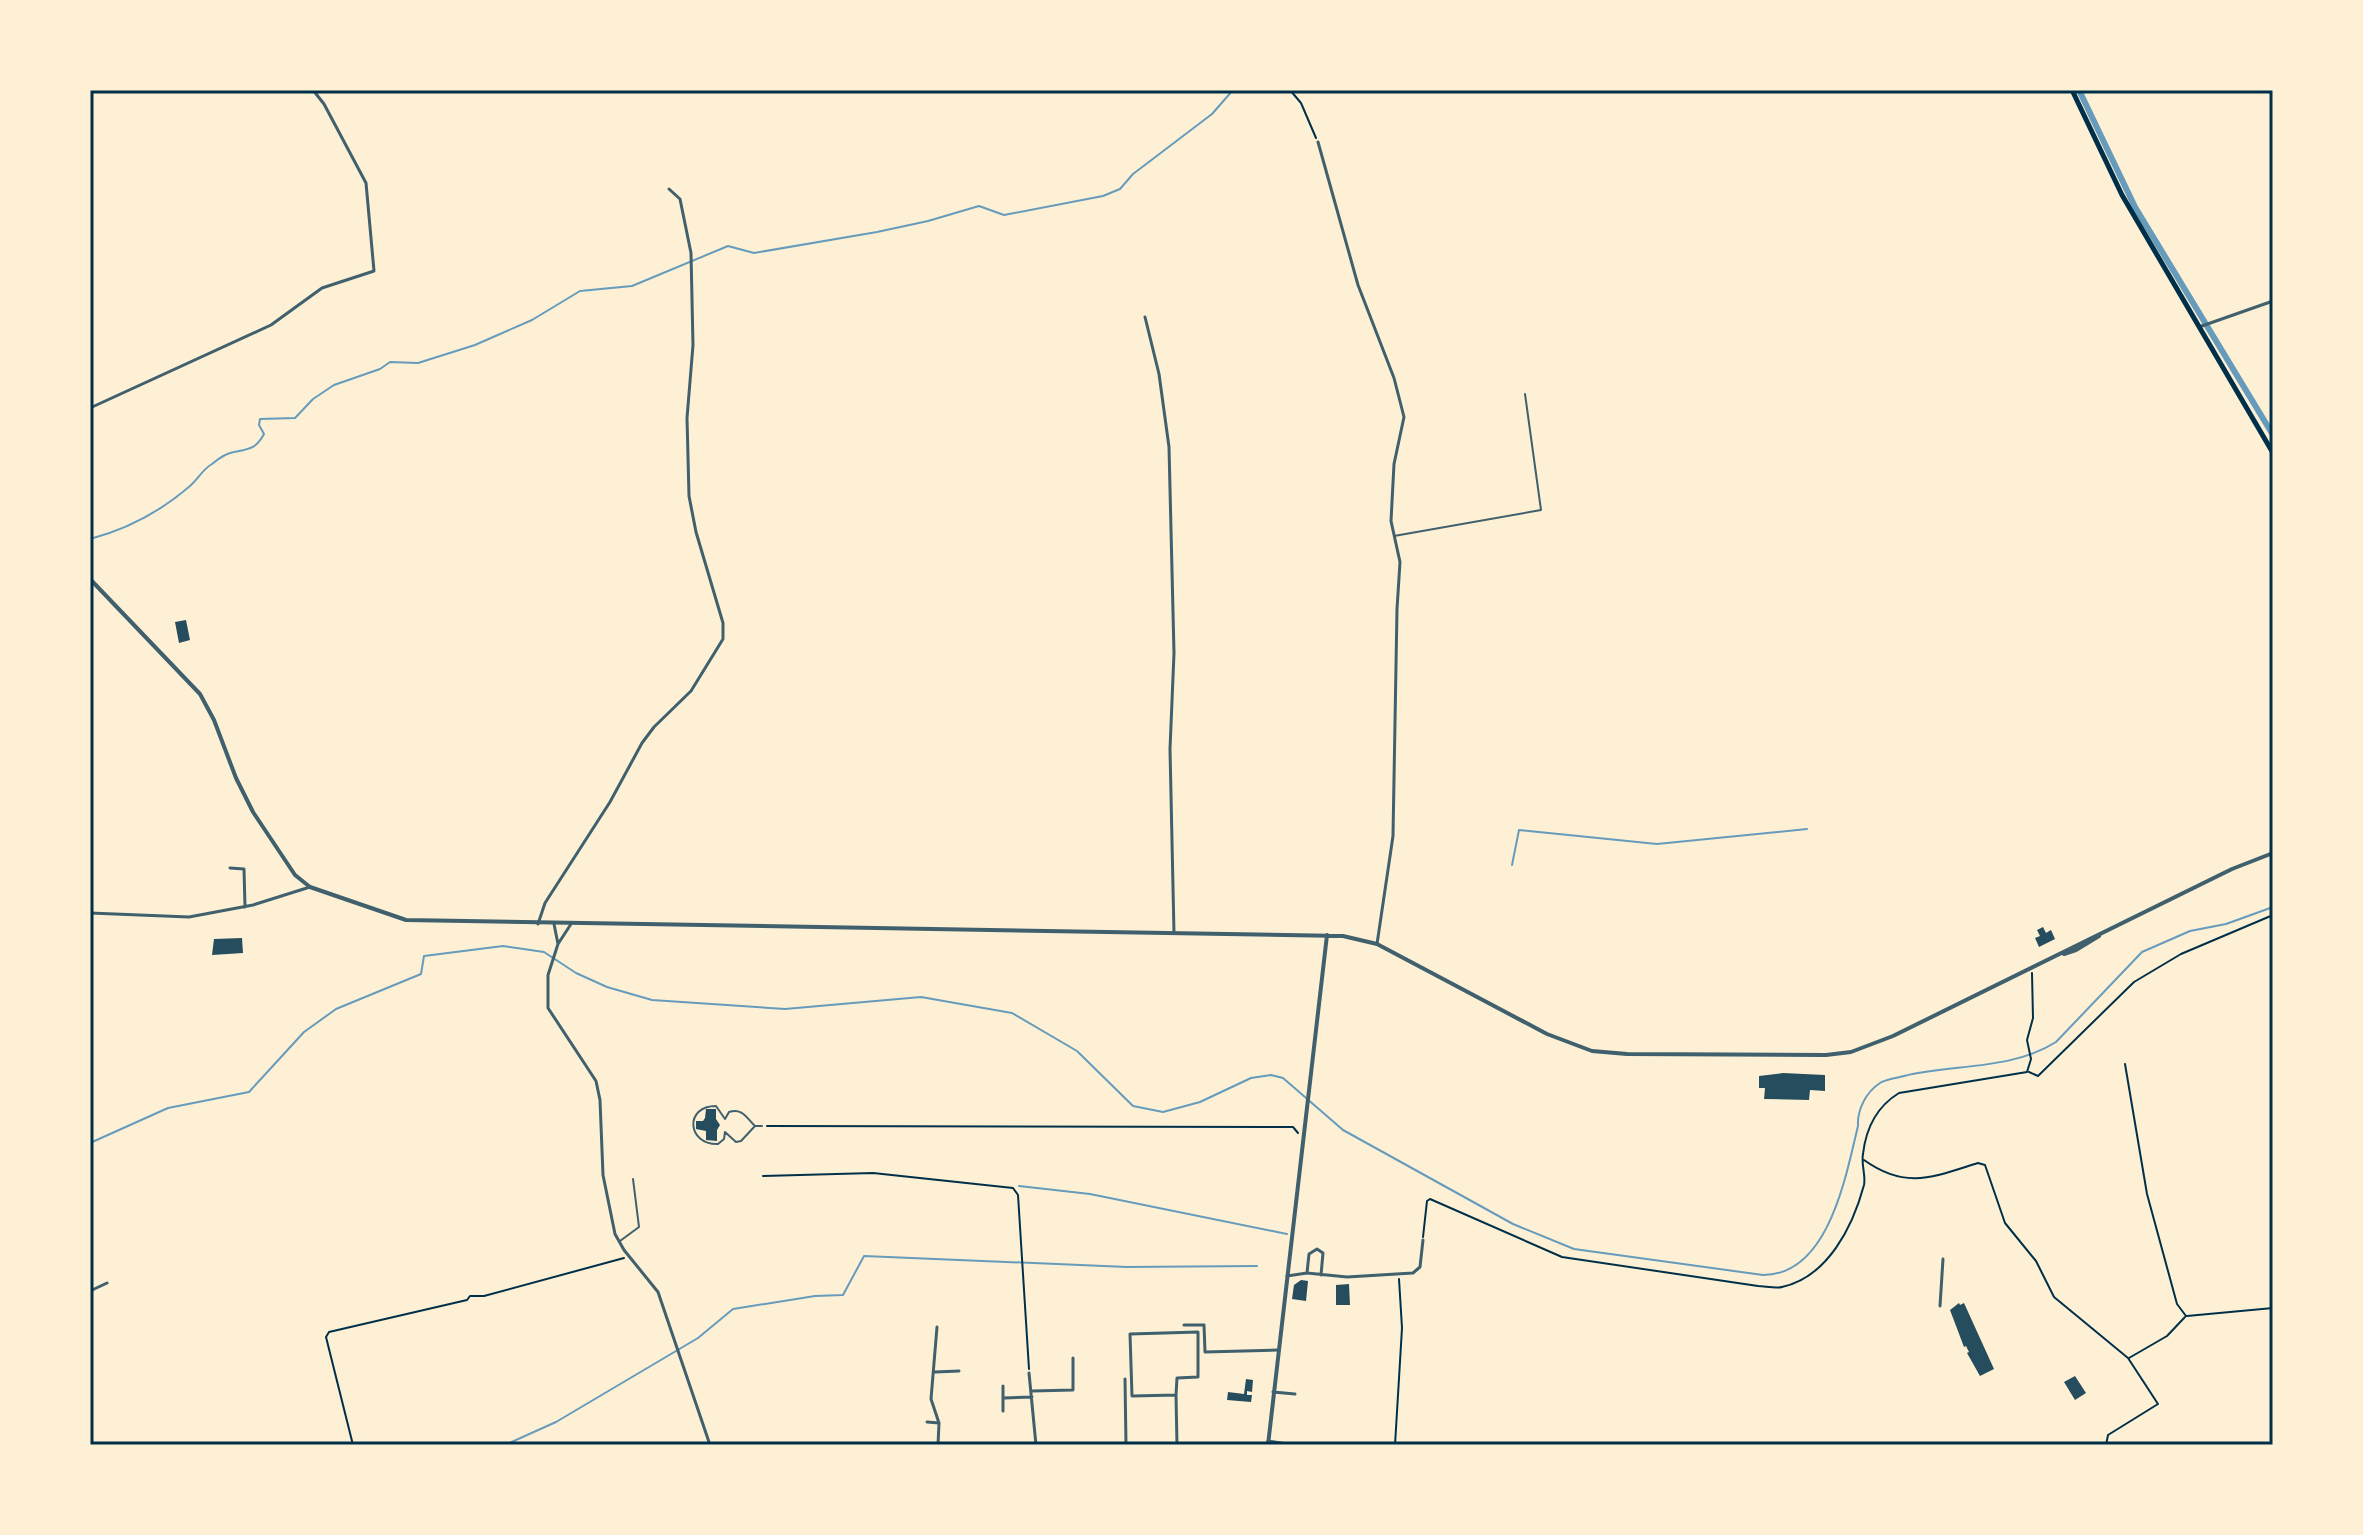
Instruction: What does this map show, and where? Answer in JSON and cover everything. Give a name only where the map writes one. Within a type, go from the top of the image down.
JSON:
[{"type":"main road","points":[[2072,90],[2114,181],[2202,326],[2205,342],[2273,453]]},
{"type":"street","points":[[90,408],[271,325],[322,288],[374,271],[366,183],[324,104],[313,90]]},
{"type":"street","points":[[1318,142],[1359,289],[1403,408],[1404,423],[1393,473],[1391,521],[1400,562],[1393,836],[1377,944]]},
{"type":"street","points":[[538,924],[545,903],[610,802],[648,734],[691,691],[723,639],[723,623],[696,532],[689,496],[687,418],[693,334],[691,253],[680,199],[669,189]]},
{"type":"street","points":[[2202,326],[2273,301]]},
{"type":"street","points":[[1145,317],[1159,374],[1169,447],[1174,653],[1170,749],[1174,933]]},
{"type":"street","points":[[1393,536],[1540,511],[1525,394]]},
{"type":"street","points":[[90,579],[200,694],[253,812],[295,875],[310,887],[406,920],[1327,935],[1377,944],[1564,1042],[1592,1051],[1810,1056],[1851,1052],[1893,1036],[2030,968],[2076,950],[2104,932],[2232,869],[2273,853]]},
{"type":"street","points":[[230,868],[244,869],[245,907]]},
{"type":"street","points":[[90,913],[189,917],[245,907],[310,887]]},
{"type":"street","points":[[554,924],[558,944]]},
{"type":"street","points":[[571,924],[558,944],[548,975],[548,1008],[599,1091],[603,1175],[612,1226],[619,1242],[658,1292],[710,1445]]},
{"type":"street","points":[[1294,1445],[1268,1443],[1327,935]]},
{"type":"street","points":[[755,1126],[736,1110],[729,1112],[725,1119],[716,1106],[704,1106],[697,1112],[694,1123],[695,1134],[708,1144],[718,1144],[724,1139],[725,1132],[730,1139],[741,1141],[755,1126],[762,1126]]},
{"type":"street","points":[[619,1242],[639,1227],[633,1179]]},
{"type":"street","points":[[1287,1276],[1307,1273],[1347,1277],[1415,1272],[1420,1267],[1423,1240]]},
{"type":"street","points":[[1307,1273],[1310,1252],[1317,1249],[1323,1253],[1321,1275]]},
{"type":"street","points":[[1940,1306],[1943,1259]]},
{"type":"street","points":[[90,1291],[107,1283]]},
{"type":"street","points":[[1184,1325],[1204,1325],[1205,1352],[1278,1350]]},
{"type":"street","points":[[937,1327],[931,1399],[939,1423],[938,1445]]},
{"type":"street","points":[[1176,1395],[1132,1396],[1130,1334],[1198,1332],[1198,1377],[1177,1378],[1177,1445]]},
{"type":"street","points":[[1004,1398],[1073,1390],[1073,1358]]},
{"type":"street","points":[[933,1372],[959,1371]]},
{"type":"street","points":[[1029,1373],[1036,1445]]},
{"type":"street","points":[[1125,1379],[1126,1445]]},
{"type":"street","points":[[1003,1386],[1003,1411]]},
{"type":"street","points":[[1273,1392],[1295,1394]]},
{"type":"street","points":[[927,1422],[939,1423]]},
{"type":"path","points":[[1290,90],[1301,103],[1318,142]]},
{"type":"path","points":[[1423,1240],[1427,1201],[1430,1199],[1562,1257],[1781,1288],[1820,1268],[1850,1224],[1865,1181],[1863,1160],[1873,1117],[1883,1103],[1899,1093],[2027,1072],[2038,1076],[2134,982],[2181,954],[2273,915]]},
{"type":"path","points":[[2027,1072],[2031,1059],[2027,1040],[2033,1018],[2030,968]]},
{"type":"path","points":[[2125,1064],[2147,1194],[2177,1304],[2186,1316]]},
{"type":"path","points":[[762,1126],[1293,1127]]},
{"type":"path","points":[[1863,1160],[1875,1169],[1913,1180],[1983,1164],[1988,1170],[2005,1223],[2036,1261],[2054,1297],[2128,1358],[2158,1404],[2108,1435],[2106,1445]]},
{"type":"path","points":[[763,1176],[873,1173],[1010,1187],[1018,1195],[1029,1373]]},
{"type":"path","points":[[353,1445],[326,1337],[329,1332],[467,1300],[470,1296],[484,1296],[629,1256]]},
{"type":"path","points":[[1395,1445],[1402,1319],[1397,1276]]},
{"type":"path","points":[[2128,1358],[2167,1336],[2186,1316],[2273,1308]]},
{"type":"building","points":[[186,620],[190,640],[179,643],[175,622]]},
{"type":"building","points":[[2043,927],[2046,933],[2051,930],[2055,939],[2039,947],[2035,938],[2040,936],[2037,930]]},
{"type":"building","points":[[242,938],[243,953],[212,955],[214,939]]},
{"type":"building","points":[[1783,1073],[1825,1075],[1825,1091],[1810,1090],[1809,1100],[1764,1099],[1765,1088],[1759,1088],[1759,1076]]},
{"type":"building","points":[[706,1109],[716,1109],[716,1119],[720,1125],[717,1141],[706,1140],[706,1131],[696,1129],[696,1121],[703,1121]]},
{"type":"building","points":[[1301,1280],[1308,1281],[1306,1301],[1292,1299],[1294,1285]]},
{"type":"building","points":[[1349,1284],[1350,1305],[1336,1305],[1336,1285]]},
{"type":"building","points":[[1964,1303],[1994,1369],[1980,1376],[1964,1347],[1950,1310]]},
{"type":"building","points":[[2075,1376],[2086,1393],[2075,1400],[2064,1382]]},
{"type":"building","points":[[1246,1379],[1253,1380],[1252,1392],[1247,1391],[1247,1395],[1252,1395],[1251,1402],[1227,1400],[1228,1392],[1244,1394]]},
{"type":"waterway","points":[[90,539],[155,512],[179,495],[219,458],[255,445],[264,434],[259,425],[260,419],[295,418],[313,399],[334,385],[380,369],[390,362],[418,363],[475,345],[532,320],[580,291],[632,286],[728,246],[754,253],[877,232],[979,206],[1004,215],[1103,196],[1120,189],[1133,174],[1212,114],[1233,90]]},
{"type":"waterway","points":[[2079,90],[2135,207],[2273,435]]},
{"type":"waterway","points":[[1512,865],[1519,830],[1657,844],[1807,829]]},
{"type":"waterway","points":[[90,1143],[168,1108],[249,1092],[304,1032],[336,1009],[421,974],[424,956],[503,946],[544,952],[576,973],[607,987],[652,1000],[785,1009],[921,997],[1012,1013],[1077,1051],[1133,1106],[1163,1112],[1200,1102],[1251,1078],[1271,1075],[1283,1078],[1343,1130],[1513,1224],[1574,1249],[1763,1275],[1786,1271],[1804,1259],[1819,1241],[1840,1195],[1861,1108],[1867,1096],[1880,1083],[1923,1072],[2002,1062],[2039,1051],[2056,1042],[2142,952],[2190,931],[2226,924],[2273,907]]},
{"type":"waterway","points":[[1019,1186],[1090,1194],[1287,1234]]},
{"type":"waterway","points":[[505,1445],[556,1422],[698,1338],[733,1309],[815,1296],[843,1295],[864,1256],[1127,1267],[1257,1266]]}]
